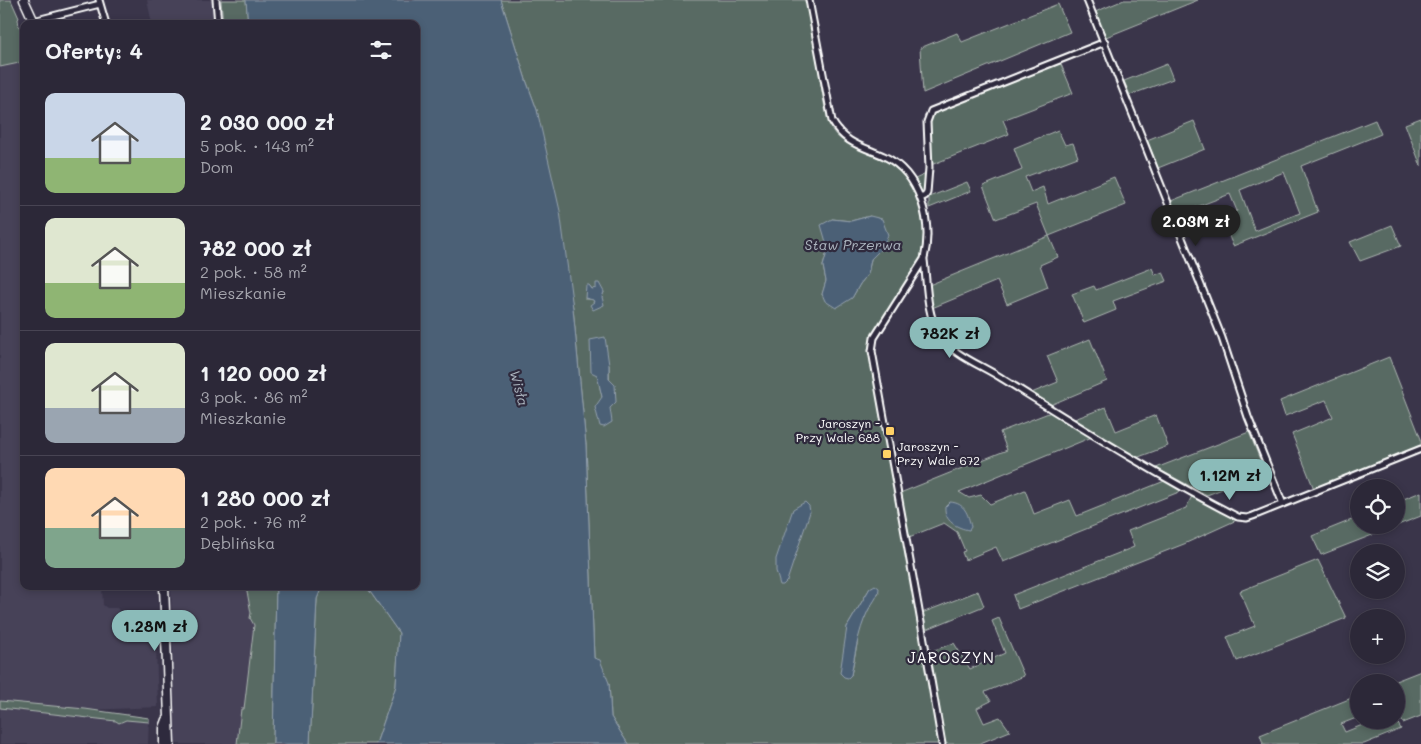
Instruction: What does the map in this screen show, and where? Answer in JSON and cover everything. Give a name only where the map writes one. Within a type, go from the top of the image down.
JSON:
[{"type":"main road","points":[[24,0],[33,20]]},
{"type":"main road","points":[[164,590],[170,744]]},
{"type":"main road","points":[[164,744],[164,728],[168,718]]},
{"type":"street","points":[[216,0],[218,20]]},
{"type":"street","points":[[809,0],[832,121],[839,133],[850,141],[897,164],[908,176],[921,198],[927,227],[928,246],[924,260],[874,338],[872,351],[942,744]]},
{"type":"street","points":[[1087,0],[1222,338],[1248,417],[1283,504]]},
{"type":"street","points":[[41,20],[100,2],[105,20]]},
{"type":"street","points":[[921,198],[925,196],[927,187],[927,122],[931,111],[1104,42]]},
{"type":"street","points":[[924,260],[931,314],[934,323],[945,342],[957,352],[987,368],[1067,420],[1238,517],[1247,518],[1421,448]]},
{"type":"shaded area","points":[[147,0],[212,0],[213,20],[151,20]]},
{"type":"shaded area","points":[[20,63],[20,590],[102,590],[103,605],[107,608],[117,608],[125,619],[155,618],[158,707],[89,710],[149,718],[148,744],[0,744],[0,67]]},
{"type":"shaded area","points":[[171,590],[247,590],[254,624],[244,710],[241,710],[237,744],[175,744]]},
{"type":"green space","points":[[0,0],[11,0],[19,18],[20,63],[0,67]]},
{"type":"green space","points":[[221,0],[246,0],[248,20],[223,20]]},
{"type":"green space","points":[[501,0],[806,0],[825,108],[832,129],[846,143],[889,163],[900,171],[915,192],[923,218],[924,244],[922,257],[872,338],[869,345],[869,354],[914,594],[939,744],[628,744],[611,717],[609,683],[594,658],[586,445],[573,308],[537,110]],"holes":[[[870,216],[883,247],[871,259],[868,274],[852,298],[822,295],[826,281],[823,266],[828,249],[832,219],[851,221]],[[589,285],[592,289],[596,288],[604,292],[602,297],[594,302],[593,299],[585,299]],[[609,365],[610,408],[602,397],[597,374]],[[875,586],[879,592],[867,612],[860,629],[851,675],[847,627],[870,588]]]},
{"type":"green space","points":[[1124,0],[1198,0],[1106,37],[1095,12]]},
{"type":"green space","points":[[1058,4],[1070,32],[923,93],[920,48],[957,33],[962,42]]},
{"type":"green space","points":[[1060,62],[1073,93],[1003,120],[1009,134],[931,165],[930,119],[935,111]]},
{"type":"green space","points":[[1167,64],[1173,79],[1130,95],[1124,81]]},
{"type":"green space","points":[[1421,118],[1421,166],[1405,124]]},
{"type":"green space","points":[[1375,120],[1381,134],[1301,166],[1318,212],[1233,246],[1221,217],[1237,211],[1230,194],[1176,215],[1171,201]],"holes":[[[1284,172],[1300,213],[1255,231],[1240,190]]]},
{"type":"green space","points":[[1194,121],[1205,149],[1158,168],[1147,140]]},
{"type":"green space","points":[[1058,130],[1065,145],[1073,143],[1078,157],[1025,177],[1031,192],[1043,187],[1048,204],[1114,177],[1126,205],[1049,236],[1036,204],[996,219],[983,186],[1022,170],[1014,148]]},
{"type":"green space","points":[[926,174],[925,190],[921,192],[915,179]]},
{"type":"green space","points":[[967,182],[971,191],[929,208],[929,197]]},
{"type":"green space","points":[[1392,225],[1401,246],[1360,261],[1350,242]]},
{"type":"green space","points":[[1049,236],[1058,257],[1040,265],[1048,287],[1007,304],[997,281],[932,308],[929,285]]},
{"type":"green space","points":[[1152,268],[1155,275],[1163,272],[1167,281],[1113,301],[1116,310],[1084,323],[1072,294],[1094,286],[1096,290]]},
{"type":"green space","points":[[1090,339],[1107,381],[1048,406],[1029,394],[1058,382],[1047,356]]},
{"type":"green space","points":[[1389,357],[1421,439],[1421,446],[1314,489],[1292,434],[1333,417],[1326,400],[1285,416],[1280,401]]},
{"type":"green space","points":[[1106,407],[1116,431],[1156,415],[1168,446],[1136,458],[1072,420]]},
{"type":"green space","points":[[1051,412],[1092,437],[959,492],[969,498],[981,495],[990,504],[1025,490],[1034,514],[1070,500],[1077,516],[1167,480],[1184,490],[1003,562],[996,547],[965,560],[962,552],[965,551],[957,532],[944,523],[909,537],[900,493],[1007,450],[1000,432]]},
{"type":"green space","points":[[1249,432],[1265,472],[1207,495],[1156,468]]},
{"type":"green space","points":[[1421,492],[1421,516],[1405,522],[1405,498]]},
{"type":"green space","points":[[1193,494],[1239,519],[1184,544],[1018,609],[1013,595],[1134,547],[1128,531],[1186,508]]},
{"type":"green space","points":[[1350,521],[1350,534],[1375,534],[1321,555],[1312,536]]},
{"type":"green space","points":[[1318,560],[1346,618],[1237,661],[1227,637],[1255,626],[1240,591]]},
{"type":"green space","points":[[247,590],[276,590],[273,744],[237,744],[241,709],[244,709],[254,625],[250,618],[251,613]]},
{"type":"green space","points":[[320,590],[369,590],[399,633],[396,686],[376,744],[310,744],[317,599]]},
{"type":"green space","points":[[978,591],[984,606],[925,630],[922,613]]},
{"type":"green space","points":[[999,618],[1024,676],[985,692],[991,701],[977,708],[984,723],[1000,717],[1010,731],[978,744],[945,744],[929,652],[954,643],[970,669],[1005,653],[992,621]]},
{"type":"green space","points":[[1421,671],[1421,716],[1405,722],[1405,677]]},
{"type":"green space","points":[[1350,699],[1350,720],[1341,724],[1345,732],[1352,729],[1401,729],[1364,744],[1262,744],[1260,735]]},
{"type":"green space","points":[[0,701],[85,709],[149,718],[149,722],[126,720],[119,723],[116,721],[0,708]]},
{"type":"water","name":"Wisła","points":[[246,0],[501,0],[537,110],[560,211],[573,308],[586,445],[594,658],[600,660],[609,683],[611,717],[628,744],[376,744],[396,686],[399,633],[369,590],[420,590],[420,20],[248,20]]},
{"type":"water","name":"Staw Przerwa","points":[[870,216],[882,219],[888,235],[883,247],[871,259],[868,274],[852,298],[836,308],[825,301],[822,294],[826,281],[823,266],[828,249],[821,225],[832,219],[851,221]]},
{"type":"water","points":[[596,283],[599,283],[604,292],[602,297],[604,305],[593,310],[590,305],[594,302],[593,300],[585,298],[586,285],[589,285],[592,289],[596,288]]},
{"type":"water","points":[[605,337],[609,379],[615,385],[616,402],[610,408],[612,422],[604,427],[600,426],[595,407],[602,397],[597,375],[591,372],[590,340]]},
{"type":"water","points":[[805,502],[809,506],[810,512],[787,581],[780,585],[776,571],[776,559],[793,509]]},
{"type":"water","points":[[950,502],[959,504],[965,510],[971,527],[969,530],[956,526],[949,520],[945,507]]},
{"type":"water","points":[[875,585],[879,588],[879,591],[868,610],[861,628],[851,675],[848,678],[844,677],[840,673],[847,627],[870,588]]},
{"type":"water","points":[[276,590],[320,590],[317,599],[310,744],[273,744]]},
{"type":"place","name":"Jaroszyn - Przy Wale 688","points":[[890,431]]},
{"type":"place","name":"Jaroszyn - Przy Wale 672","points":[[887,454]]},
{"type":"district","name":"JAROSZYN","points":[[951,658]]}]
